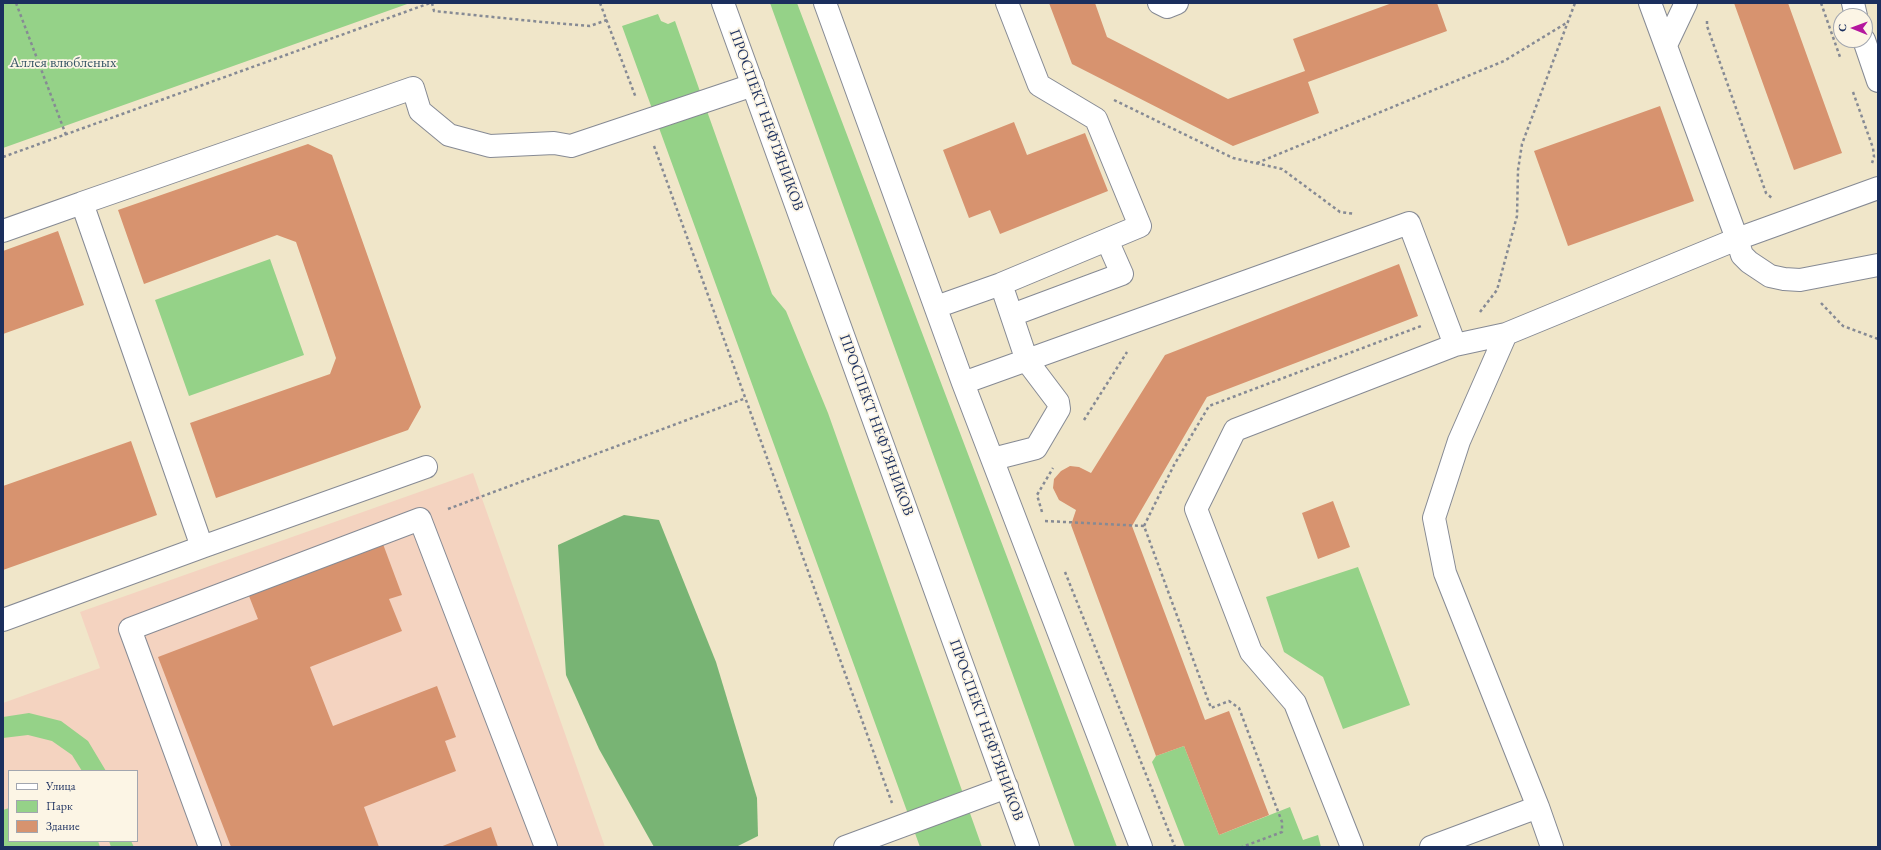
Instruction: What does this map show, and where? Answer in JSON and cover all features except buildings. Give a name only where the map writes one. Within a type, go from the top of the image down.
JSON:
[{"type":"main road","name":"ПРОСПЕКТ НЕФТЯНИКОВ","points":[[723,3],[1028,847]]},
{"type":"main road","points":[[824,3],[963,383],[1141,847]]},
{"type":"main road","points":[[936,307],[1001,284],[1140,226],[1096,119],[1039,85],[1007,3]]},
{"type":"main road","points":[[1159,3],[1167,7],[1178,3]]},
{"type":"main road","points":[[1650,3],[1742,255],[1749,262],[1770,276],[1784,279],[1800,280],[1878,264]]},
{"type":"main road","points":[[1666,45],[1686,3]]},
{"type":"main road","points":[[1867,48],[1878,81]]},
{"type":"main road","points":[[3,231],[413,88],[420,111],[449,135],[490,146],[554,144],[571,146],[753,85]]},
{"type":"main road","points":[[1352,847],[1295,703],[1252,652],[1196,509],[1235,430],[1455,346],[1506,334],[1737,239],[1878,188]]},
{"type":"main road","points":[[82,203],[202,547]]},
{"type":"main road","points":[[963,383],[1409,223],[1455,346]]},
{"type":"main road","points":[[1012,315],[1122,274],[1107,240]]},
{"type":"main road","points":[[993,459],[1036,448],[1059,409],[1058,402],[1054,394],[1027,361],[1001,284]]},
{"type":"main road","points":[[1506,334],[1459,441],[1434,518],[1445,573],[1538,807],[1552,847]]},
{"type":"main road","points":[[3,620],[426,467]]},
{"type":"main road","points":[[210,847],[130,629],[420,519],[546,847]]},
{"type":"main road","points":[[845,847],[1007,786]]},
{"type":"main road","points":[[1431,847],[1538,807]]},
{"type":"path","points":[[16,3],[66,135]]},
{"type":"path","points":[[3,157],[431,3],[434,11],[556,23],[590,26],[607,20]]},
{"type":"path","points":[[600,3],[645,121],[746,398],[900,826]]},
{"type":"path","points":[[1478,315],[1497,290],[1517,216],[1518,170],[1522,144],[1575,3]]},
{"type":"path","points":[[1708,14],[1706,26],[1766,193],[1773,199],[1780,200]]},
{"type":"path","points":[[1257,163],[1504,61],[1569,22]]},
{"type":"path","points":[[1111,98],[1233,158],[1282,169],[1340,212],[1363,216]]},
{"type":"path","points":[[1870,168],[1874,157],[1873,148]]},
{"type":"path","points":[[1800,280],[1843,326],[1878,339]]},
{"type":"path","points":[[1242,847],[1282,832],[1282,822],[1239,708],[1229,701],[1210,708],[1144,526],[1174,465],[1209,406],[1426,324]]},
{"type":"path","points":[[1082,423],[1127,351]]},
{"type":"path","points":[[448,509],[746,398]]},
{"type":"path","points":[[1048,528],[1037,495],[1057,462]]},
{"type":"path","points":[[1045,521],[1144,526]]},
{"type":"path","points":[[1063,566],[1175,847]]},
{"type":"shaded area","points":[[473,473],[605,847],[3,847],[3,703],[100,668],[80,612]]},
{"type":"green space","name":"Аллея влюбленых","points":[[3,3],[410,3],[3,148]]},
{"type":"green space","points":[[770,3],[797,3],[1117,847],[1075,847]]},
{"type":"green space","points":[[658,14],[661,21],[668,24],[675,21],[772,294],[786,311],[828,413],[982,847],[920,847],[622,26]]},
{"type":"green space","points":[[270,259],[304,355],[189,396],[155,300]]},
{"type":"green space","points":[[624,515],[659,520],[716,662],[757,798],[758,836],[736,847],[654,847],[599,749],[566,675],[558,545]]},
{"type":"green space","points":[[1358,567],[1410,705],[1343,729],[1323,677],[1284,652],[1266,597]]},
{"type":"green space","points":[[29,713],[61,721],[88,741],[105,770],[81,770],[72,755],[52,741],[28,735],[3,738],[3,717]]},
{"type":"green space","points":[[1184,746],[1219,835],[1290,807],[1303,840],[1318,835],[1321,847],[1185,847],[1152,762],[1156,756]]},
{"type":"green space","points":[[8,808],[8,842],[98,842],[100,847],[3,847],[3,810]]},
{"type":"green space","points":[[109,842],[132,842],[134,847],[111,847]]}]
